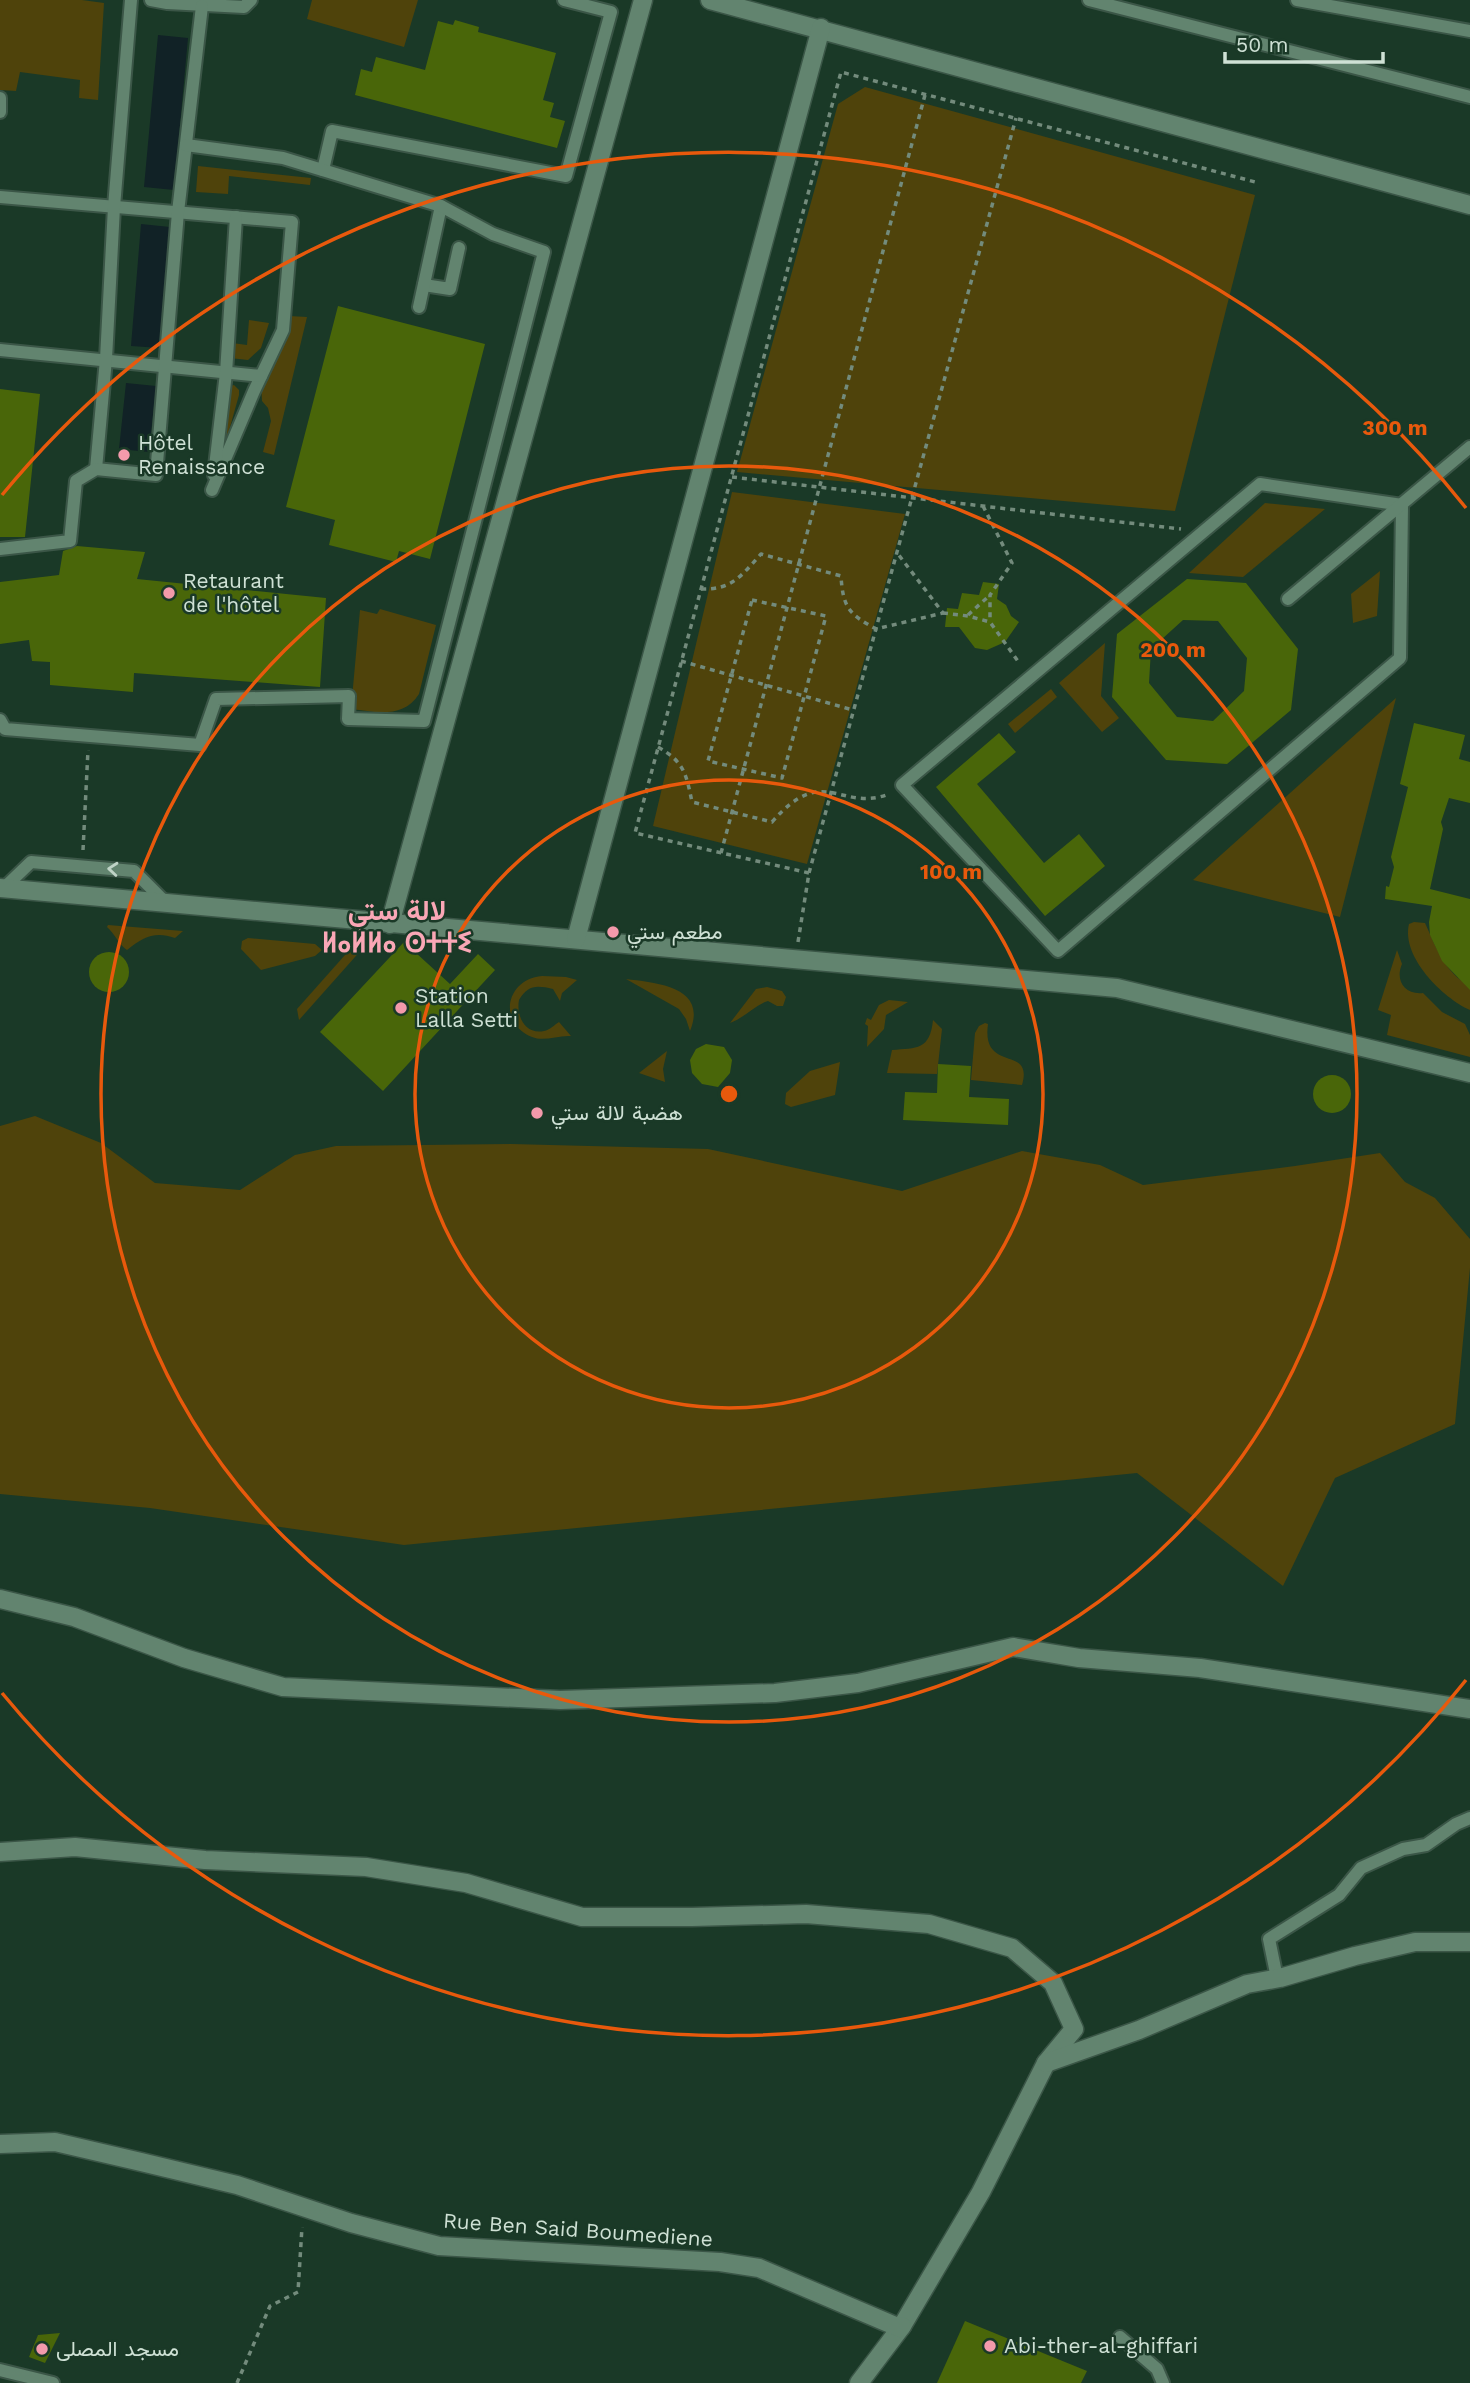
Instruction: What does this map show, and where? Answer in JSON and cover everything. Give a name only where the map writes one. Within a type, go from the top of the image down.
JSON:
[{"type":"street","points":[[390,924],[643,0]]},
{"type":"street","points":[[710,0],[1470,205]]},
{"type":"street","points":[[576,939],[821,28]]},
{"type":"street","points":[[2,888],[1117,988],[1470,1073]]},
{"type":"street","points":[[0,1599],[74,1617],[184,1658],[283,1687],[560,1700],[775,1693],[858,1683],[1013,1647],[1079,1658],[1200,1668],[1470,1709]]},
{"type":"street","points":[[0,1852],[75,1847],[205,1860],[366,1867],[466,1884],[582,1917],[806,1914],[929,1924],[1012,1948],[1053,1983],[1074,2029],[1046,2063],[981,2192],[902,2326],[859,2383]]},
{"type":"street","points":[[1046,2063],[1139,2029],[1247,1983],[1277,1978],[1415,1942],[1470,1942]]},
{"type":"street","name":"Rue Ben Said Boumediene","points":[[0,2144],[55,2142],[237,2185],[351,2223],[439,2246],[720,2262],[759,2268],[900,2328],[902,2326]]},
{"type":"lane","points":[[96,469],[131,0]]},
{"type":"lane","points":[[151,0],[202,6],[244,7],[251,0]]},
{"type":"lane","points":[[323,170],[332,131],[566,176],[611,12],[564,0]]},
{"type":"lane","points":[[1089,0],[1470,97]]},
{"type":"lane","points":[[1297,0],[1470,31]]},
{"type":"lane","points":[[0,549],[70,541],[76,481],[96,469],[156,475],[178,212],[202,6]]},
{"type":"lane","points":[[0,98],[0,112]]},
{"type":"lane","points":[[0,720],[5,729],[200,744],[216,699],[349,696],[348,719],[424,721],[544,252],[493,234],[441,206],[323,170],[283,159],[186,145]]},
{"type":"lane","points":[[0,197],[114,207],[178,212],[236,217],[292,222],[283,330],[212,490],[226,373],[236,217]]},
{"type":"lane","points":[[419,307],[441,206]]},
{"type":"lane","points":[[424,285],[450,289],[459,248]]},
{"type":"lane","points":[[0,350],[261,376]]},
{"type":"lane","points":[[1288,598],[1470,447]]},
{"type":"lane","points":[[1259,484],[1402,505],[1400,658],[1058,951],[902,785],[1259,484]]},
{"type":"lane","points":[[2,888],[31,862],[134,871],[168,904]]},
{"type":"lane","points":[[1277,1978],[1269,1939],[1339,1895],[1361,1868],[1403,1849],[1426,1845],[1456,1824],[1470,1818]]},
{"type":"lane","points":[[1120,2337],[1157,2369],[1163,2383]]},
{"type":"lane","points":[[0,2370],[53,2383]]},
{"type":"path","points":[[809,873],[635,834],[841,72],[1259,183]]},
{"type":"path","points":[[721,853],[925,94]]},
{"type":"path","points":[[795,958],[809,873],[1016,118]]},
{"type":"path","points":[[732,477],[1204,531]]},
{"type":"path","points":[[968,615],[990,594],[1012,563],[982,506]]},
{"type":"path","points":[[898,553],[943,613]]},
{"type":"path","points":[[701,589],[715,590],[729,586],[761,554],[841,576],[848,609],[855,617],[876,629],[943,613],[968,615],[990,622]]},
{"type":"path","points":[[990,594],[990,622],[1030,677]]},
{"type":"path","points":[[752,600],[787,608],[826,616],[782,778],[709,761],[752,600]]},
{"type":"path","points":[[681,661],[853,710]]},
{"type":"path","points":[[82,867],[88,736]]},
{"type":"path","points":[[658,747],[679,761],[687,777],[692,802],[772,822],[782,810],[810,792],[821,790],[873,799],[888,796],[902,785]]},
{"type":"path","points":[[237,2383],[270,2306],[298,2292],[303,2207]]},
{"type":"shaded area","points":[[0,0],[82,0],[104,3],[98,100],[79,98],[80,80],[20,72],[16,91],[0,90]]},
{"type":"shaded area","points":[[312,0],[418,0],[404,47],[307,19]]},
{"type":"shaded area","points":[[158,35],[188,38],[174,190],[144,187]]},
{"type":"shaded area","points":[[865,87],[1255,195],[1175,511],[737,472],[838,104]]},
{"type":"shaded area","points":[[198,166],[311,178],[310,185],[229,176],[228,194],[196,192]]},
{"type":"shaded area","points":[[141,224],[170,227],[160,348],[131,346]]},
{"type":"shaded area","points":[[289,316],[307,317],[274,455],[263,452],[271,421],[268,408],[262,401],[261,384]]},
{"type":"shaded area","points":[[249,320],[269,323],[261,348],[248,360],[230,358],[232,343],[247,345]]},
{"type":"shaded area","points":[[126,383],[156,386],[149,452],[119,449]]},
{"type":"shaded area","points":[[234,385],[239,390],[239,395],[218,470],[227,387]]},
{"type":"shaded area","points":[[732,492],[905,514],[807,864],[653,826]]},
{"type":"shaded area","points":[[1265,503],[1325,509],[1243,577],[1189,573]]},
{"type":"shaded area","points":[[1380,571],[1377,616],[1353,623],[1351,594]]},
{"type":"shaded area","points":[[380,609],[436,625],[419,694],[413,702],[397,711],[351,709],[360,610],[377,614]]},
{"type":"shaded area","points":[[1105,643],[1101,696],[1119,718],[1102,732],[1059,683]]},
{"type":"shaded area","points":[[1051,689],[1057,697],[1015,733],[1008,724]]},
{"type":"shaded area","points":[[1396,698],[1340,917],[1193,880]]},
{"type":"shaded area","points":[[1425,923],[1448,967],[1470,986],[1470,1010],[1448,996],[1426,975],[1418,963],[1408,937],[1409,924]]},
{"type":"shaded area","points":[[108,925],[183,931],[175,938],[150,936],[127,950]]},
{"type":"shaded area","points":[[248,938],[315,944],[322,950],[315,956],[261,970],[241,949],[242,941]]},
{"type":"shaded area","points":[[353,946],[363,948],[299,1020],[297,1009]]},
{"type":"shaded area","points":[[1397,950],[1402,964],[1400,976],[1403,985],[1411,992],[1423,993],[1442,1012],[1465,1024],[1470,1035],[1470,1057],[1387,1035],[1391,1015],[1378,1010]]},
{"type":"shaded area","points":[[542,976],[577,980],[562,993],[560,1001],[553,989],[529,989],[519,1000],[523,1023],[532,1030],[544,1031],[559,1022],[571,1036],[546,1039],[532,1037],[514,1022],[510,1002],[514,993],[520,985]]},
{"type":"shaded area","points":[[626,979],[665,986],[686,996],[692,1005],[694,1016],[690,1031],[679,1009]]},
{"type":"shaded area","points":[[767,987],[782,991],[786,997],[783,1006],[768,1001],[730,1023],[756,989]]},
{"type":"shaded area","points":[[889,1000],[908,1002],[886,1015],[884,1029],[867,1047],[867,1018],[871,1020],[879,1005]]},
{"type":"shaded area","points":[[933,1020],[942,1029],[937,1074],[887,1073],[892,1050],[921,1046],[929,1037]]},
{"type":"shaded area","points":[[988,1024],[988,1039],[992,1049],[1021,1065],[1024,1073],[1022,1085],[971,1080],[975,1033],[979,1026]]},
{"type":"shaded area","points":[[667,1051],[663,1069],[665,1082],[639,1073]]},
{"type":"shaded area","points":[[840,1062],[835,1095],[791,1107],[785,1104],[786,1093],[810,1071]]},
{"type":"shaded area","points":[[35,1116],[101,1143],[155,1183],[240,1190],[295,1155],[336,1146],[511,1144],[708,1149],[902,1191],[1022,1151],[1100,1165],[1143,1185],[1380,1153],[1405,1182],[1435,1198],[1470,1239],[1470,1268],[1455,1424],[1335,1478],[1283,1586],[1137,1473],[404,1545],[150,1508],[0,1494],[0,1126]]},
{"type":"building","points":[[455,20],[479,27],[478,32],[556,53],[543,100],[554,103],[550,117],[565,121],[557,148],[355,95],[361,69],[372,72],[376,57],[425,70],[438,21],[453,25]]},
{"type":"building","points":[[338,306],[485,344],[430,559],[399,551],[396,562],[329,545],[335,520],[286,507]]},
{"type":"building","points":[[0,389],[40,394],[25,537],[0,537]]},
{"type":"building","points":[[77,546],[145,552],[137,579],[326,598],[320,687],[134,673],[133,692],[50,685],[50,662],[32,661],[29,640],[0,644],[0,582],[59,575],[63,551]]},
{"type":"building","points":[[1187,579],[1246,583],[1298,649],[1291,710],[1227,764],[1166,760],[1112,697],[1117,634]],"holes":[[[1183,620],[1218,621],[1247,658],[1244,691],[1213,721],[1177,717],[1149,683],[1151,649]]]},
{"type":"building","points":[[983,582],[999,584],[997,599],[1006,605],[1011,616],[1019,622],[1005,642],[987,650],[975,648],[959,627],[945,627],[947,608],[958,609],[962,593],[979,595]]},
{"type":"building","points":[[1414,723],[1465,735],[1459,759],[1470,762],[1470,803],[1449,798],[1441,822],[1443,829],[1430,889],[1470,899],[1470,990],[1442,961],[1430,935],[1432,906],[1385,899],[1386,886],[1389,887],[1394,867],[1391,857],[1408,787],[1400,784]]},
{"type":"building","points":[[999,733],[1016,752],[977,784],[1044,863],[1079,834],[1105,866],[1045,916],[936,787]]},
{"type":"building","name":"Station Lalla Setti","points":[[404,942],[450,984],[478,954],[495,970],[383,1091],[320,1032]]},
{"type":"building","points":[[109,952],[117,953],[123,958],[128,964],[128,980],[123,986],[117,991],[109,992],[101,991],[95,986],[90,980],[89,972],[90,964],[95,958],[101,953]]},
{"type":"building","points":[[706,1044],[724,1047],[732,1060],[730,1073],[718,1087],[702,1084],[692,1073],[690,1060],[696,1049]]},
{"type":"building","points":[[938,1064],[971,1066],[969,1097],[1009,1099],[1008,1125],[903,1120],[905,1092],[937,1093]]},
{"type":"building","points":[[1332,1075],[1346,1080],[1351,1094],[1346,1108],[1332,1113],[1318,1108],[1313,1094],[1318,1080]]},
{"type":"building","name":"Abi-ther-al-ghiffari","points":[[965,2321],[1087,2371],[1081,2383],[937,2383]]},
{"type":"building","name":"مسجد المصلى","points":[[60,2333],[45,2363],[29,2357],[38,2335]]},
{"type":"place","name":"Hôtel Renaissance","points":[[124,455]]},
{"type":"place","name":"Retaurant de l'hôtel","points":[[169,593]]},
{"type":"place","name":"مطعم ستي","points":[[613,932]]},
{"type":"place","name":"Station Lalla Setti","points":[[401,1008]]},
{"type":"place","name":"هضبة لالة ستي","points":[[537,1113]]},
{"type":"place","name":"Abi-ther-al-ghiffari","points":[[990,2346]]},
{"type":"place","name":"مسجد المصلى","points":[[42,2349]]},
{"type":"district","name":"لالة ستي ⵍⴰⵍⵍⴰ ⵙⵜⵜⵉ","points":[[397,926]]}]
